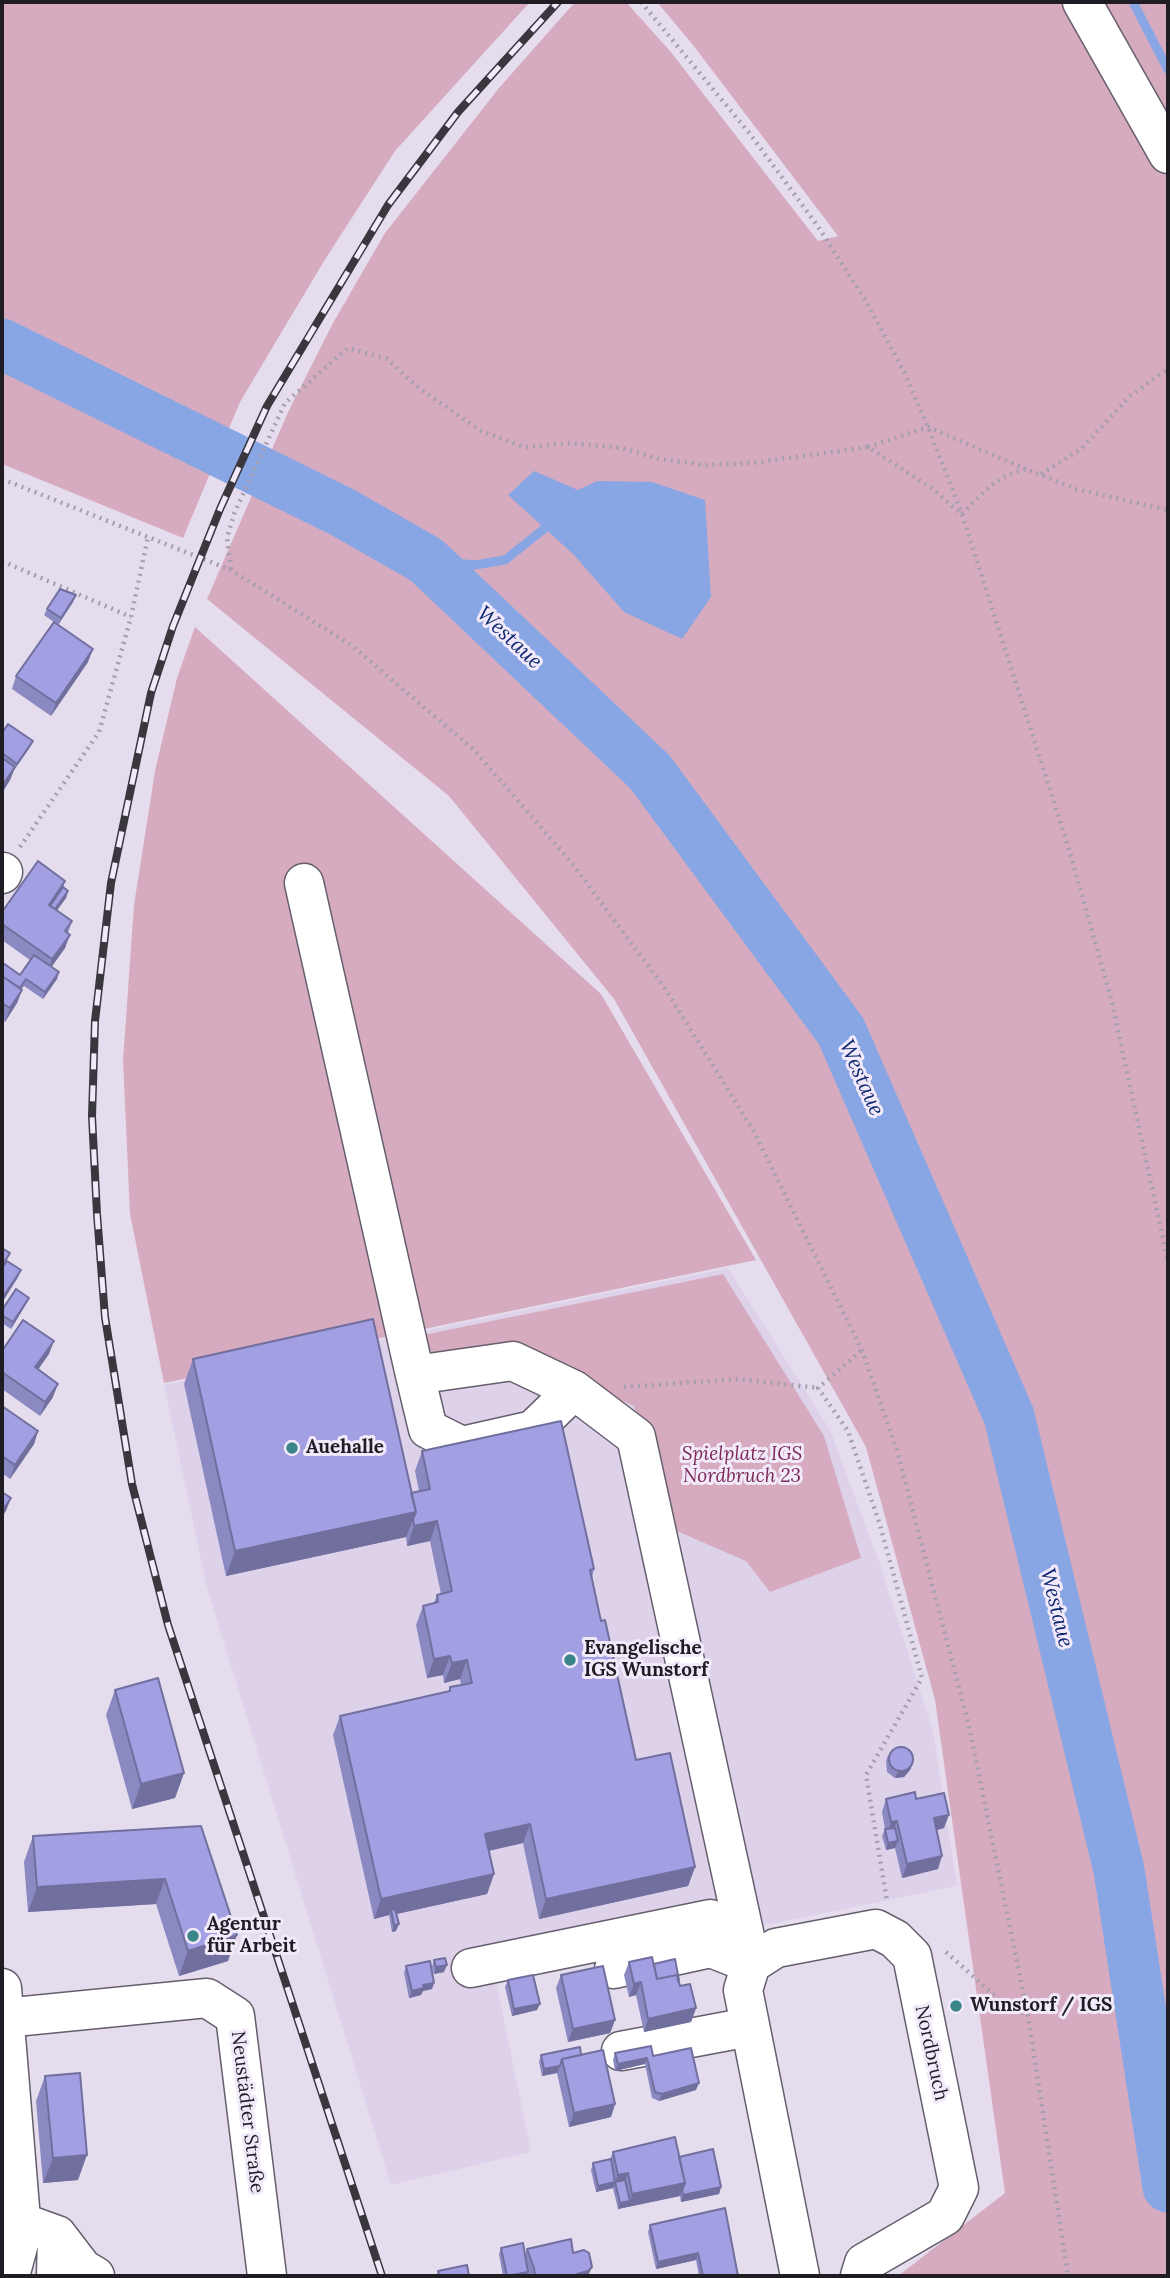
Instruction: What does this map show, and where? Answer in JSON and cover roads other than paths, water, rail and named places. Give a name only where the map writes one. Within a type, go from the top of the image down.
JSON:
[{"type":"street","points":[[1082,2],[1168,154]]},
{"type":"street","points":[[304,883],[403,1332],[428,1429],[461,1446],[533,1430],[574,1390]]},
{"type":"street","points":[[415,1375],[513,1361],[574,1390],[636,1437],[751,1964],[743,1990],[748,2027],[800,2276]]},
{"type":"street","points":[[471,1968],[710,1919],[751,1964]]},
{"type":"street","name":"Nordbruch","points":[[751,1964],[776,1948],[876,1929],[895,1939],[912,1956],[959,2188],[945,2216],[864,2263],[860,2276]]},
{"type":"street","points":[[614,1969],[711,1948],[751,1964]]},
{"type":"street","name":"Neustädter Straße","points":[[4,2028],[207,1998],[235,2016],[267,2276]]},
{"type":"street","points":[[621,2051],[748,2027]]},
{"type":"street","points":[[4,2028],[22,2232],[10,2276]]},
{"type":"street","points":[[21,2221],[57,2235],[83,2269],[95,2276]]},
{"type":"street","points":[[56,2276],[57,2235]]},
{"type":"water","points":[[534,471],[578,490],[597,481],[652,482],[705,500],[711,597],[682,639],[624,612],[574,555],[508,495]]},
{"type":"waterway","points":[[1133,2],[1168,70]]},
{"type":"waterway","name":"Westaue","points":[[2,344],[344,513],[426,560],[650,772],[841,1031],[1009,1416],[1119,1870],[1168,2187]]},
{"type":"waterway","points":[[426,560],[475,565],[505,560],[544,529]]},
{"type":"railway","points":[[382,2276],[168,1625],[132,1484],[105,1317],[92,1116],[95,1021],[111,883],[151,693],[173,626],[220,509],[267,406],[388,205],[458,112],[558,2]]},
{"type":"place","name":"Auehalle","points":[[292,1448]]},
{"type":"place","name":"Evangelische IGS Wunstorf","points":[[570,1660]]},
{"type":"place","name":"Agentur für Arbeit","points":[[193,1936]]},
{"type":"place","name":"Wunstorf / IGS","points":[[956,2006]]},
{"type":"park label","name":"Spielplatz IGS Nordbruch 23","points":[[742,1466]]}]
